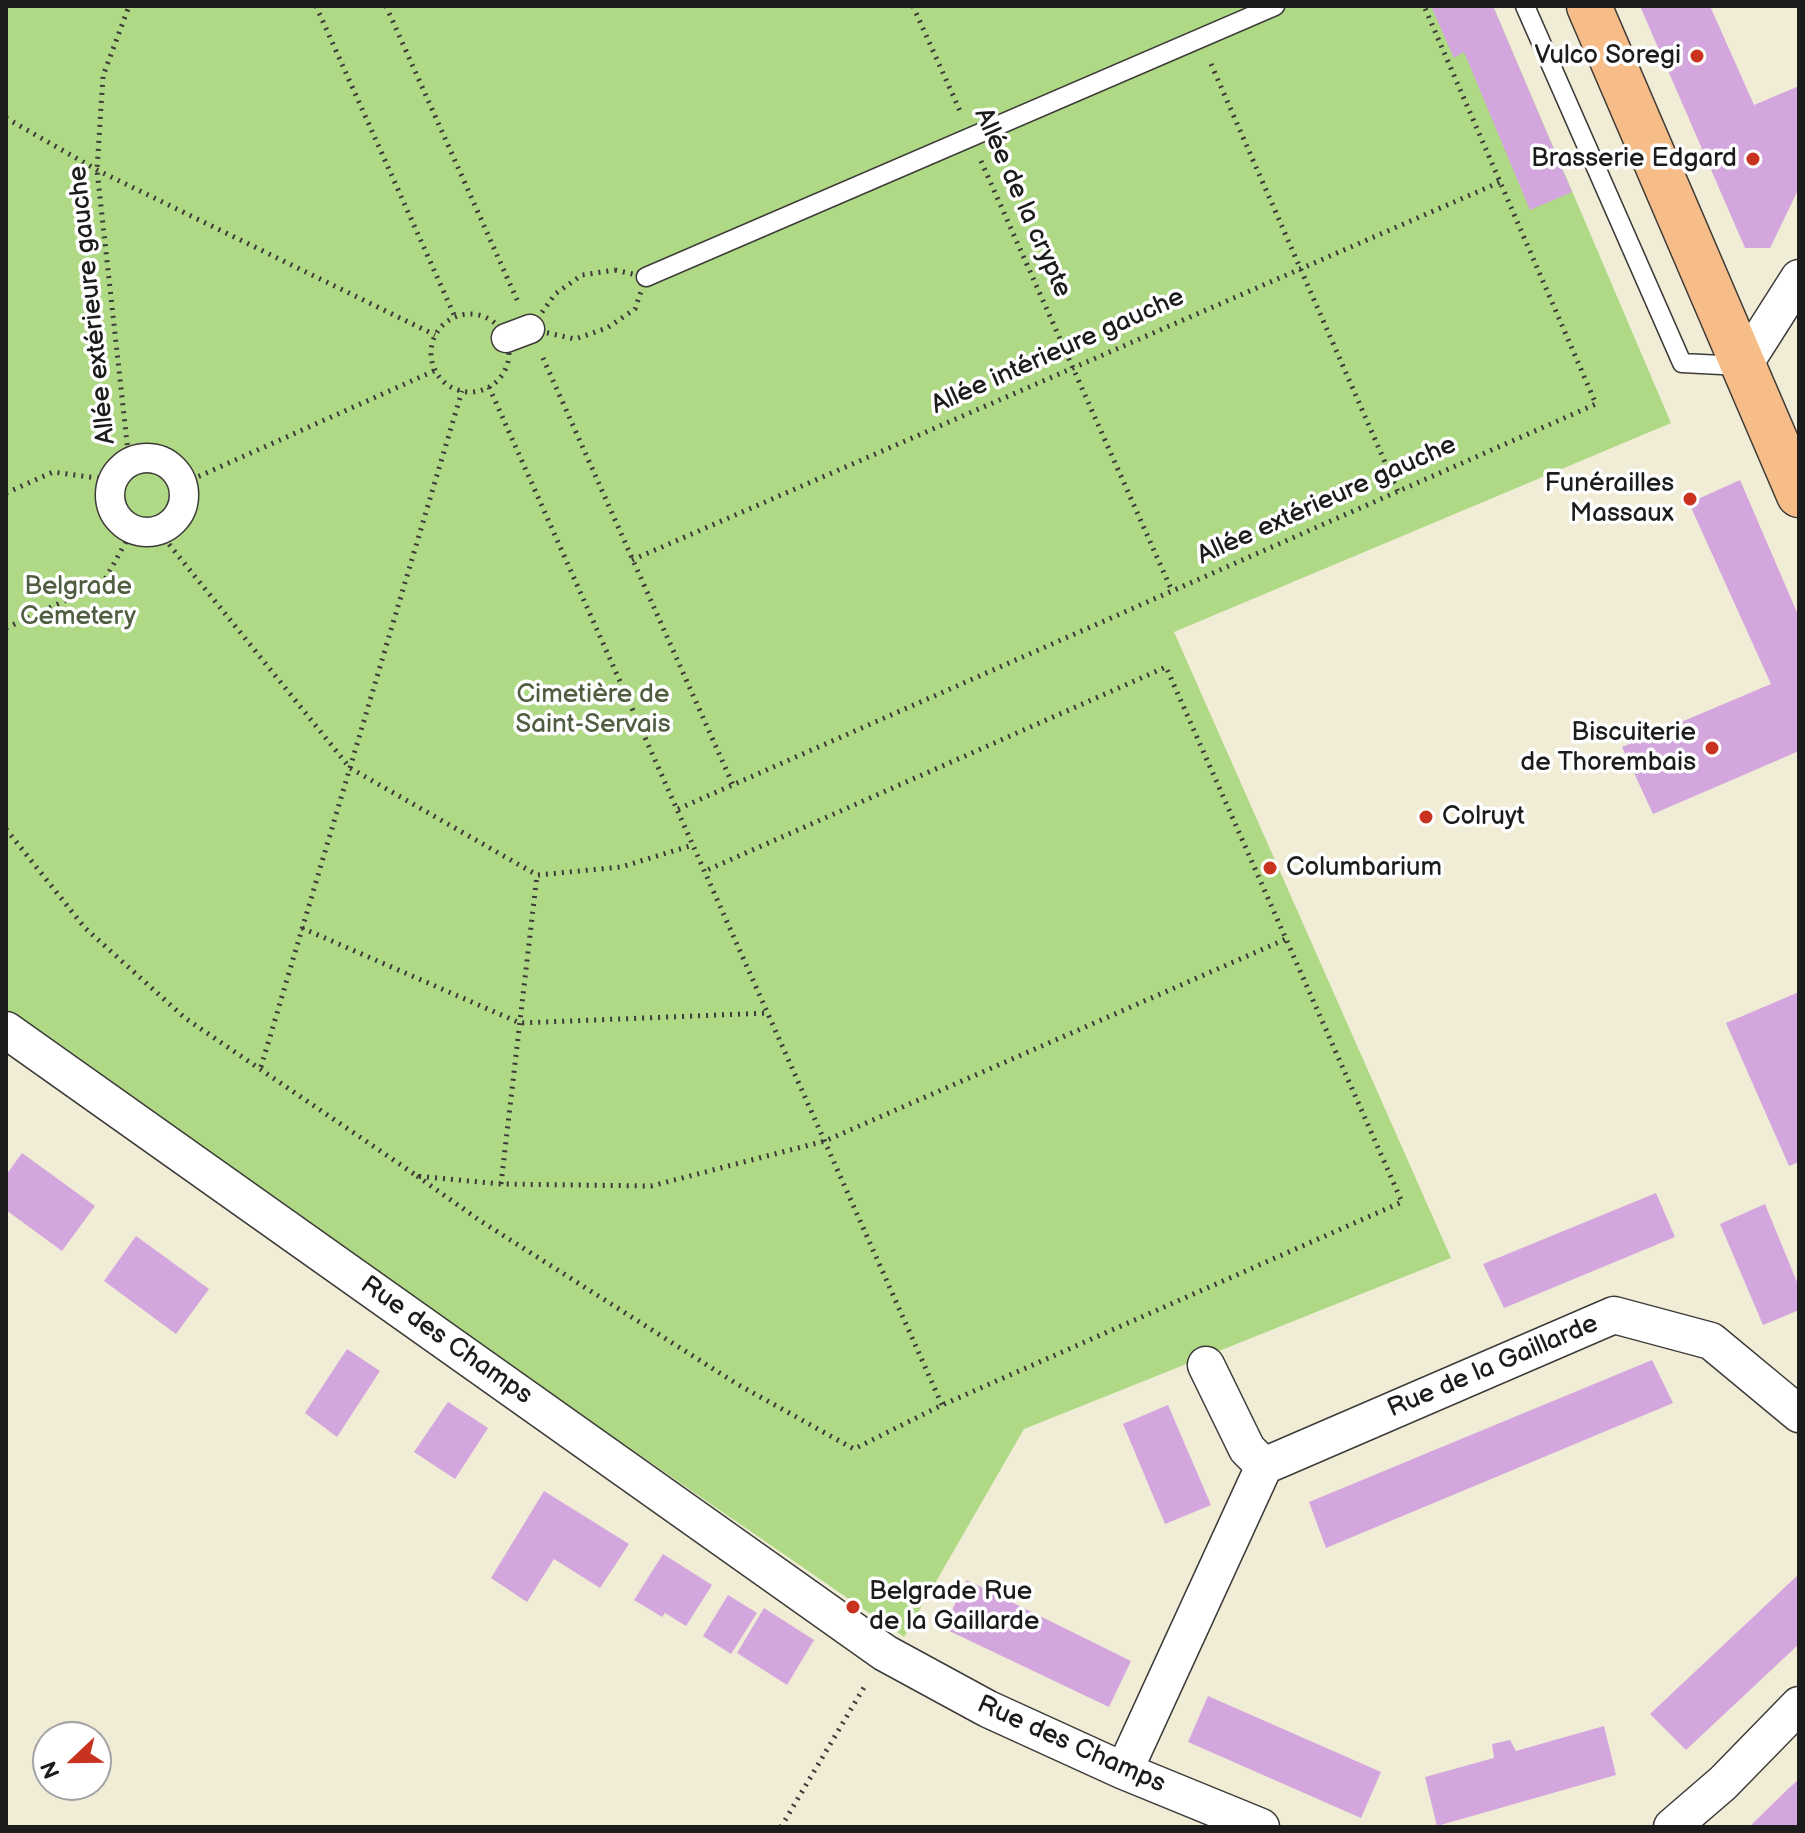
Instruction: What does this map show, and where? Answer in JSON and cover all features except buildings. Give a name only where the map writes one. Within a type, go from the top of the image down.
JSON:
[{"type":"main road","points":[[1589,6],[1799,495]]},
{"type":"street","points":[[1743,366],[1799,278]]},
{"type":"street","points":[[163,459],[184,483],[183,510],[145,532],[111,510],[120,470],[163,459]]},
{"type":"street","name":"Rue des Champs","points":[[6,1030],[885,1653],[988,1709],[1124,1771],[1261,1827]]},
{"type":"street","name":"Rue de la Gaillarde","points":[[1264,1466],[1614,1315],[1711,1341],[1799,1414]]},
{"type":"street","points":[[1124,1771],[1264,1466],[1247,1449],[1206,1365]]},
{"type":"street","points":[[1672,1827],[1723,1783],[1799,1705]]},
{"type":"lane","points":[[646,277],[1275,6]]},
{"type":"lane","points":[[1525,6],[1682,363],[1743,366]]},
{"type":"path","name":"Allée extérieure gauche","points":[[120,470],[97,170],[103,76],[129,6]]},
{"type":"path","points":[[316,6],[455,317]]},
{"type":"path","points":[[386,6],[518,333],[632,560],[733,785]]},
{"type":"path","name":"Allée de la crypte","points":[[913,6],[1172,591]]},
{"type":"path","name":"Allée extérieure gauche","points":[[678,809],[1596,404],[1424,6]]},
{"type":"path","points":[[1200,38],[1398,492]]},
{"type":"path","points":[[6,118],[97,170],[435,335]]},
{"type":"path","name":"Allée intérieure gauche","points":[[632,560],[1500,182]]},
{"type":"path","points":[[455,317],[435,335],[432,358],[436,370],[451,387],[462,391],[489,387],[505,371],[518,333],[555,294],[582,275],[615,270],[646,277],[635,309],[607,328],[575,339],[518,333],[490,319],[467,314],[455,317]]},
{"type":"path","points":[[184,483],[436,370]]},
{"type":"path","points":[[489,387],[942,1405]]},
{"type":"path","points":[[261,1067],[462,391]]},
{"type":"path","points":[[6,493],[53,472],[120,470]]},
{"type":"path","points":[[6,628],[103,583],[145,532],[350,768],[537,875],[621,867],[693,845]]},
{"type":"path","points":[[6,829],[85,928],[185,1018],[417,1176],[737,1384],[854,1449],[942,1405],[1402,1202],[1166,667],[705,871]]},
{"type":"path","points":[[501,1184],[537,875]]},
{"type":"path","points":[[302,928],[520,1023],[768,1013]]},
{"type":"path","points":[[417,1176],[501,1184],[651,1186],[825,1141],[1286,939]]},
{"type":"path","points":[[781,1827],[885,1653]]},
{"type":"green space","name":"Cimetière de Saint-Servais","points":[[6,6],[1493,6],[1671,423],[1174,632],[1451,1258],[1024,1429],[904,1637],[6,1019]]},
{"type":"place","name":"Vulco Soregi","points":[[1697,56]]},
{"type":"place","name":"Brasserie Edgard","points":[[1753,159]]},
{"type":"place","name":"Funérailles Massaux","points":[[1690,499]]},
{"type":"place","name":"Biscuiterie de Thorembais","points":[[1712,748]]},
{"type":"place","name":"Colruyt","points":[[1426,817]]},
{"type":"place","name":"Columbarium","points":[[1270,868]]},
{"type":"place","name":"Belgrade Rue de la Gaillarde","points":[[853,1607]]},
{"type":"park label","name":"Belgrade Cemetery","points":[[78,602]]}]
